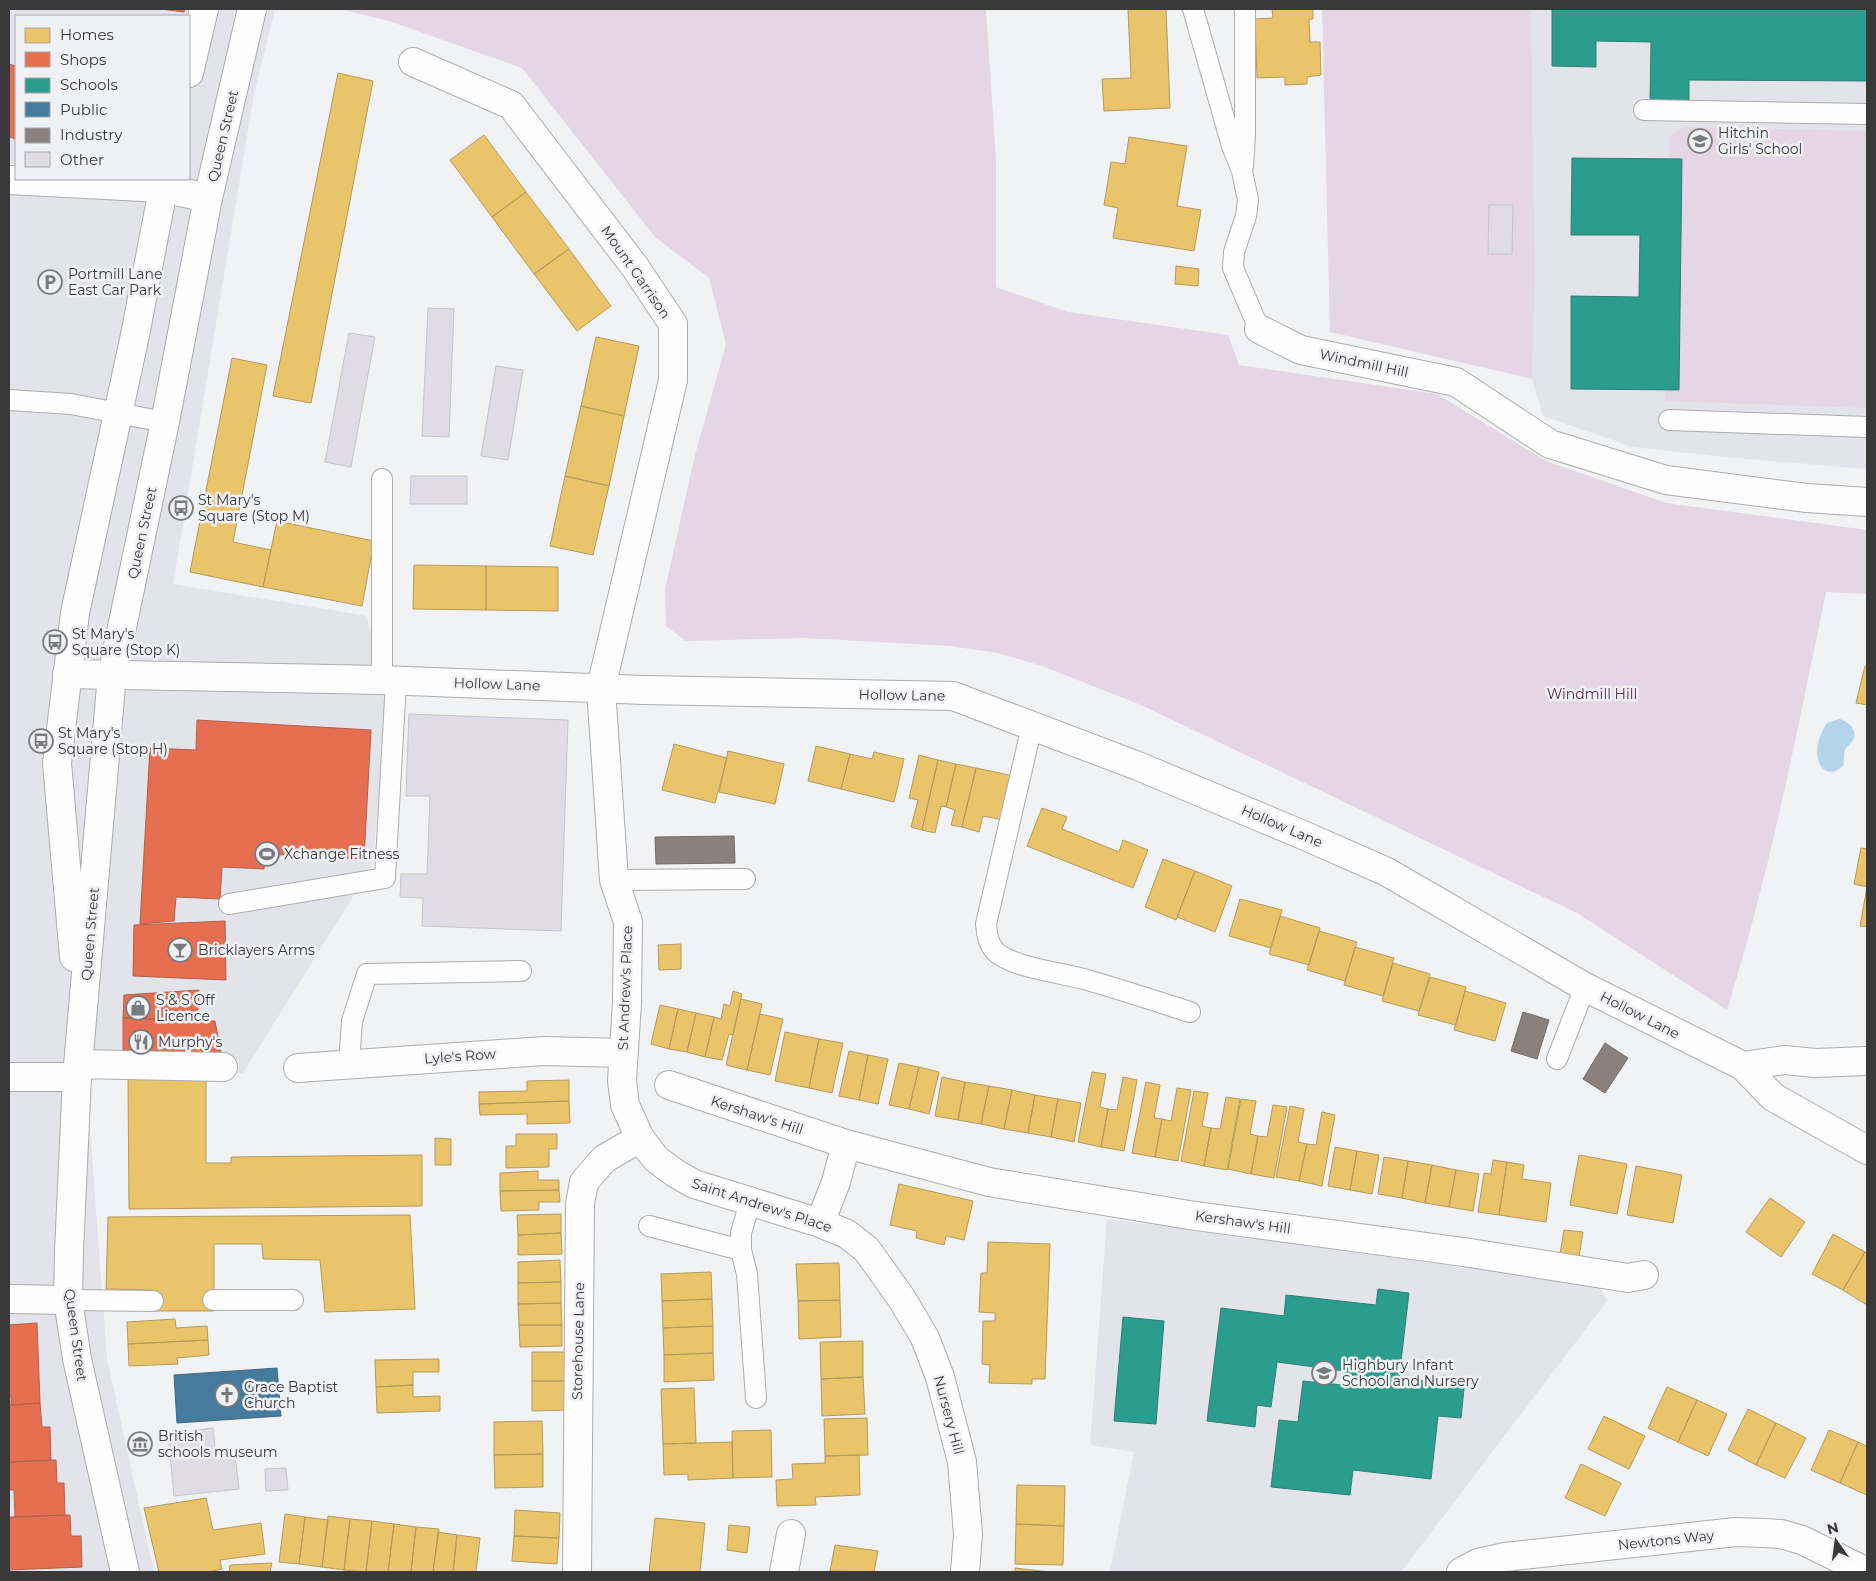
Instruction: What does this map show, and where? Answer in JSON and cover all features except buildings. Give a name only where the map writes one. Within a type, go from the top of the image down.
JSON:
[{"type":"street","points":[[190,69],[204,9]]},
{"type":"street","name":"Queen Street","points":[[125,1572],[77,1359],[68,1300],[78,1070],[112,675],[165,422],[208,198],[252,9]]},
{"type":"street","name":"Mount Garrison","points":[[413,62],[511,106],[635,267],[672,324],[673,380],[601,688]]},
{"type":"street","points":[[9,180],[164,183],[208,198]]},
{"type":"street","name":"Queen Street","points":[[78,1070],[73,932],[57,764],[75,613],[135,335],[164,183]]},
{"type":"street","name":"Windmill Hill","points":[[1260,329],[1301,350],[1456,382],[1550,444],[1666,480],[1807,498],[1867,502]]},
{"type":"street","name":"Hollow Lane","points":[[67,674],[389,680],[601,688],[952,696],[1138,766],[1387,872],[1585,987],[1743,1066],[1773,1096],[1867,1150]]},
{"type":"street","name":"St Andrew's Place","points":[[601,688],[614,880],[628,922],[627,1003],[622,1081],[625,1105],[640,1138]]},
{"type":"street","name":"Lyle's Row","points":[[298,1068],[544,1051],[623,1053]]},
{"type":"street","points":[[1743,1066],[1785,1060],[1815,1063],[1867,1061]]},
{"type":"street","points":[[9,1077],[78,1070],[223,1067]]},
{"type":"street","name":"Kershaw's Hill","points":[[669,1085],[846,1144],[989,1182],[1190,1215],[1464,1252],[1628,1278],[1644,1275]]},
{"type":"street","name":"Saint Andrew's Place","points":[[640,1138],[656,1160],[694,1184],[820,1223],[847,1234],[867,1250],[884,1272]]},
{"type":"street","name":"Storehouse Lane","points":[[577,1572],[580,1204],[584,1182],[604,1159],[640,1138]]},
{"type":"street","points":[[820,1223],[836,1182],[846,1144]]},
{"type":"street","name":"Nursery Hill","points":[[884,1272],[925,1338],[940,1377],[955,1432],[962,1462],[968,1534],[965,1572]]},
{"type":"street","points":[[9,1299],[68,1300]]},
{"type":"street","name":"Newtons Way","points":[[1460,1572],[1478,1564],[1505,1557],[1745,1532],[1781,1534],[1802,1540],[1867,1572]]},
{"type":"street","points":[[784,1572],[791,1534]]},
{"type":"lane","points":[[1193,9],[1232,146],[1242,171],[1248,200],[1246,216],[1234,252],[1233,268],[1260,329]]},
{"type":"lane","points":[[1242,171],[1245,134],[1245,9]]},
{"type":"lane","points":[[1644,110],[1867,114]]},
{"type":"lane","points":[[9,400],[71,404],[165,422]]},
{"type":"lane","points":[[1669,420],[1867,427]]},
{"type":"lane","points":[[230,904],[385,878],[389,680],[382,479]]},
{"type":"lane","points":[[1032,726],[986,924],[990,944],[997,952],[1010,961],[1084,979],[1190,1012]]},
{"type":"lane","points":[[614,880],[745,879]]},
{"type":"lane","points":[[349,1064],[352,1021],[367,974],[521,971]]},
{"type":"lane","points":[[1557,1060],[1585,987]]},
{"type":"lane","points":[[750,1202],[741,1233],[741,1250],[748,1274],[756,1398]]},
{"type":"lane","points":[[649,1226],[741,1250]]},
{"type":"lane","points":[[68,1300],[153,1301]]},
{"type":"lane","points":[[213,1300],[293,1300]]},
{"type":"shaded area","points":[[9,9],[275,9],[254,94],[173,584],[367,616],[387,714],[372,866],[243,1073],[86,1075],[107,1359],[154,1572],[9,1572]]},
{"type":"shaded area","name":"Hitchin Girls' School","points":[[1531,9],[1867,9],[1867,469],[1632,447],[1543,416],[1532,379],[1535,273]]},
{"type":"shaded area","name":"Highbury Infant School and Nursery","points":[[1107,1219],[1596,1280],[1607,1301],[1401,1572],[1110,1572],[1134,1452],[1090,1445]]},
{"type":"green space","name":"Windmill Hill","points":[[340,9],[986,9],[996,160],[996,287],[1068,312],[1228,335],[1239,365],[1437,394],[1546,461],[1666,503],[1867,530],[1867,594],[1826,592],[1770,854],[1757,907],[1727,1010],[1577,913],[1141,705],[1042,666],[998,653],[950,646],[806,638],[686,641],[666,626],[665,590],[695,455],[726,344],[709,278],[655,237],[522,68],[389,21]]},
{"type":"green space","points":[[1322,9],[1531,9],[1535,273],[1532,379],[1330,332]]},
{"type":"green space","points":[[1684,127],[1867,131],[1867,408],[1665,401],[1669,136]]},
{"type":"water","points":[[1839,719],[1851,726],[1854,736],[1845,750],[1843,766],[1838,770],[1829,772],[1822,768],[1820,764],[1817,753],[1818,745],[1827,723]]},
{"type":"place","name":"Hitchin Girls' School","points":[[1700,141]]},
{"type":"place","name":"Portmill Lane East Car Park","points":[[50,282]]},
{"type":"place","name":"St Mary's Square (Stop M)","points":[[181,508]]},
{"type":"place","name":"St Mary's Square (Stop K)","points":[[55,642]]},
{"type":"place","name":"St Mary's Square (Stop H)","points":[[41,741]]},
{"type":"place","name":"Xchange Fitness","points":[[267,854]]},
{"type":"place","name":"Bricklayers Arms","points":[[180,950]]},
{"type":"place","name":"S & S Off Licence","points":[[138,1008]]},
{"type":"place","name":"Murphy's","points":[[141,1042]]},
{"type":"place","name":"Highbury Infant School and Nursery","points":[[1324,1373]]},
{"type":"place","name":"Grace Baptist Church","points":[[227,1395]]},
{"type":"place","name":"British schools museum","points":[[140,1444]]}]
